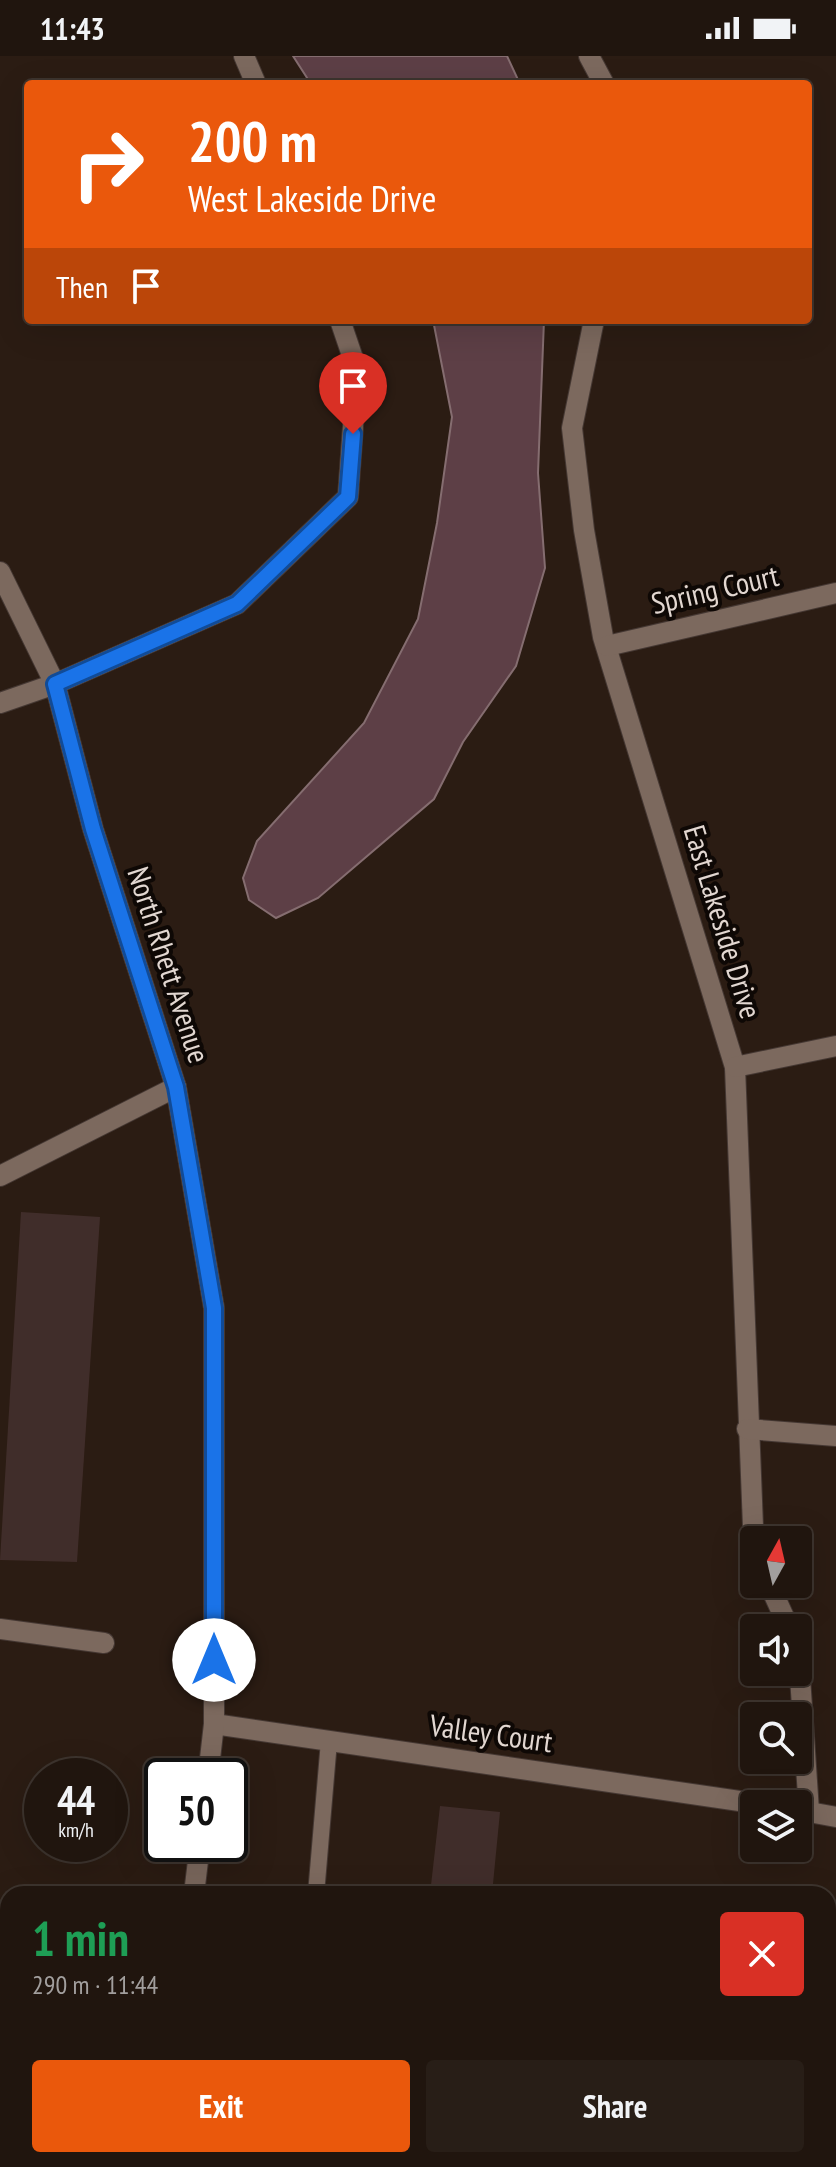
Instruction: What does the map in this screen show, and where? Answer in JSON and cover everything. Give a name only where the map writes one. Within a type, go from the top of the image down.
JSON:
[{"type":"street","points":[[244,56],[254,80]]},
{"type":"street","points":[[589,56],[602,80]]},
{"type":"street","points":[[0,703],[55,684],[237,604],[348,497],[357,370],[341,324]]},
{"type":"street","name":"East Lakeside Drive","points":[[593,324],[572,428],[584,530],[607,646],[735,1067],[753,1526]]},
{"type":"street","name":"North Rhett Avenue","points":[[0,572],[55,684],[93,829],[176,1087],[214,1308],[214,1724],[210,1758]]},
{"type":"street","name":"Spring Court","points":[[607,646],[836,593]]},
{"type":"street","points":[[735,1067],[836,1046]]},
{"type":"street","points":[[0,1176],[176,1087]]},
{"type":"street","points":[[747,1429],[836,1436]]},
{"type":"street","points":[[0,1629],[104,1643]]},
{"type":"street","points":[[799,1686],[802,1790]]},
{"type":"street","name":"Valley Court","points":[[214,1724],[740,1801]]},
{"type":"street","points":[[812,1812],[836,1817]]},
{"type":"street","points":[[195,1886],[198,1862]]},
{"type":"lane","points":[[317,1886],[329,1741]]},
{"type":"shaded area","points":[[293,56],[507,56],[518,80],[308,80]]},
{"type":"shaded area","points":[[434,324],[544,324],[538,473],[545,568],[516,666],[463,742],[434,799],[318,898],[276,918],[249,900],[243,878],[257,841],[364,723],[418,619],[437,523],[452,417]]},
{"type":"building","points":[[21,1212],[100,1217],[77,1562],[0,1560]]},
{"type":"building","points":[[440,1806],[500,1812],[493,1886],[431,1886]]},
{"type":"route","points":[[214,1660],[214,1308],[176,1087],[93,829],[55,684],[237,604],[348,497],[353,434]]}]
